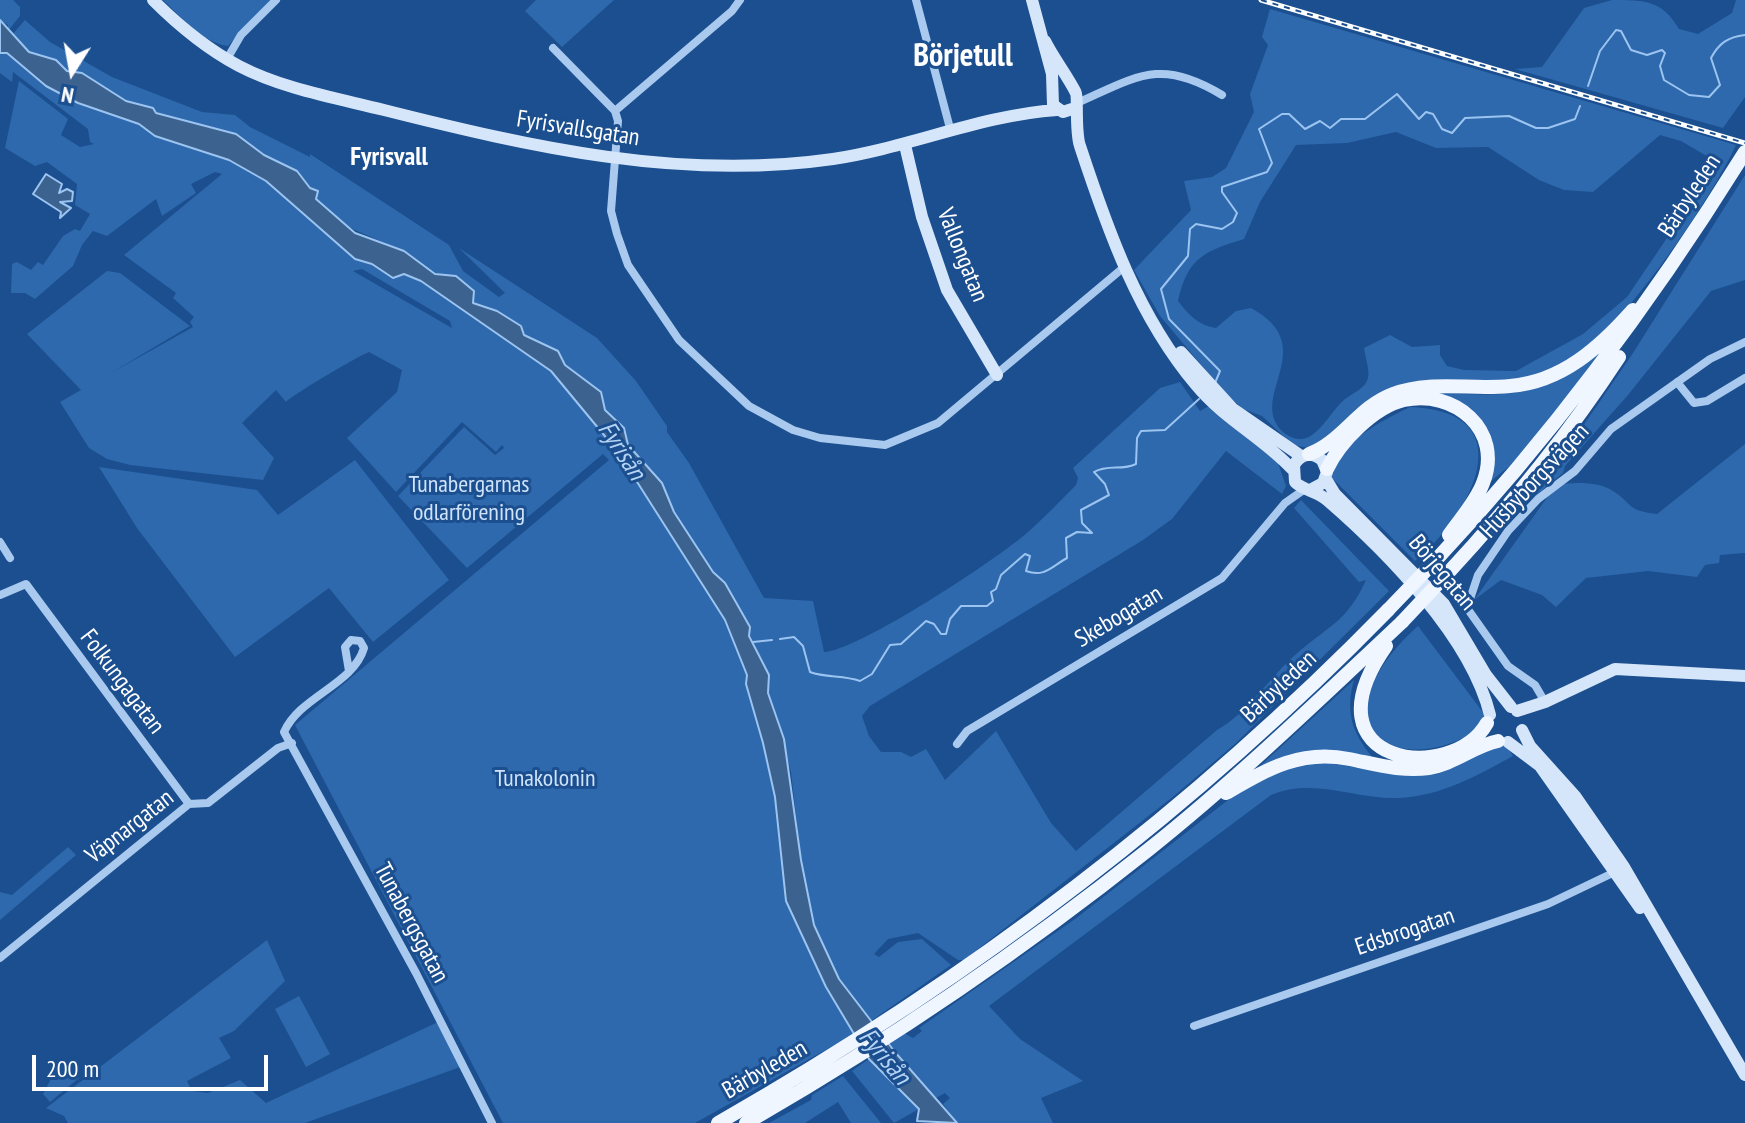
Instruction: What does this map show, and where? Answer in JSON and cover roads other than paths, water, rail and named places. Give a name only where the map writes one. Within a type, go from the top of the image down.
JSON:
[{"type":"main road","name":"Bärbyleden","points":[[746,1123],[1092,894],[1205,803],[1402,622],[1502,516],[1561,441],[1740,168],[1745,152]]},
{"type":"main road","name":"Bärbyleden","points":[[922,1007],[1143,837],[1262,733],[1388,610],[1504,487],[1562,418],[1625,335],[1740,168]]},
{"type":"main road","points":[[1305,455],[1327,446],[1361,411],[1399,392],[1426,386],[1510,386],[1539,381],[1568,369],[1607,339],[1658,284]]},
{"type":"main road","points":[[1326,474],[1338,450],[1377,413],[1402,401],[1430,398],[1460,408],[1480,429],[1486,441],[1487,468],[1476,496],[1435,561]]},
{"type":"main road","points":[[1402,622],[1362,686],[1359,703],[1366,732],[1386,751],[1415,758],[1461,746],[1476,737],[1488,719]]},
{"type":"main road","points":[[1205,803],[1264,770],[1297,758],[1328,756],[1394,768],[1429,768],[1503,742]]},
{"type":"main road","name":"Bärbyleden","points":[[718,1123],[811,1078]]},
{"type":"street","name":"Fyrisvallsgatan","points":[[153,0],[194,37],[227,59],[266,78],[506,141],[615,159],[733,165],[833,159],[905,145],[1070,102],[1122,80],[1170,73],[1189,78],[1222,95]]},
{"type":"street","points":[[227,59],[241,35],[276,0]]},
{"type":"street","points":[[615,111],[732,11],[740,0]]},
{"type":"street","points":[[916,0],[951,132]]},
{"type":"street","points":[[1032,0],[1070,102],[1078,142],[1123,268],[1134,289],[1199,382],[1214,398],[1307,489],[1319,487],[1326,474],[1319,457],[1305,455],[1254,426],[1214,398]]},
{"type":"street","points":[[1045,41],[1053,94]]},
{"type":"street","points":[[553,48],[615,111],[618,121],[611,211],[628,265],[679,340],[749,406],[793,430],[820,438],[885,445],[938,423],[1123,268]]},
{"type":"street","points":[[1053,94],[1062,86],[1070,102]]},
{"type":"street","name":"Fyrisvallsgatan","points":[[1023,113],[1053,94]]},
{"type":"street","points":[[1053,94],[1070,102]]},
{"type":"street","name":"Vallongatan","points":[[905,145],[922,217],[947,290],[997,375]]},
{"type":"street","name":"Husbyborgsvägen","points":[[1545,702],[1535,685],[1508,666],[1467,608],[1469,594],[1478,575],[1508,531],[1538,499],[1575,471],[1620,421],[1677,382],[1745,342]]},
{"type":"street","points":[[1677,382],[1694,403],[1707,401],[1745,378]]},
{"type":"street","points":[[1292,474],[1305,455]]},
{"type":"street","name":"Skebogatan","points":[[1285,503],[1292,474]]},
{"type":"street","name":"Börjegatan","points":[[1326,474],[1335,494],[1444,604],[1486,675],[1518,717],[1530,746],[1575,796],[1678,959],[1745,1075]]},
{"type":"street","name":"Skebogatan","points":[[957,744],[967,731],[1222,578],[1285,503],[1307,489]]},
{"type":"street","name":"Börjegatan","points":[[1307,489],[1325,498],[1434,613],[1478,680],[1490,734],[1540,766],[1619,870]]},
{"type":"street","points":[[0,542],[10,558]]},
{"type":"street","name":"Folkungagatan","points":[[0,595],[26,584],[189,804]]},
{"type":"street","points":[[1503,742],[1518,717],[1615,669],[1745,676]]},
{"type":"street","points":[[292,743],[284,732],[291,718],[349,671]]},
{"type":"street","points":[[1488,719],[1499,707],[1518,717]]},
{"type":"street","name":"Väpnargatan","points":[[0,958],[189,804],[208,803],[265,758],[292,743]]},
{"type":"street","name":"Tunabergsgatan","points":[[292,743],[492,1123]]},
{"type":"street","name":"Edsbrogatan","points":[[1194,1026],[1548,904],[1619,870]]},
{"type":"water","name":"Fyrisån","points":[[0,20],[29,52],[56,60],[67,71],[82,73],[126,101],[153,108],[156,113],[236,134],[264,155],[297,171],[310,188],[318,191],[316,199],[355,233],[404,251],[435,274],[456,276],[474,291],[473,303],[497,311],[521,326],[524,335],[558,351],[565,365],[601,392],[605,410],[624,428],[628,445],[662,483],[674,512],[713,572],[725,583],[750,627],[749,636],[769,675],[768,693],[784,739],[801,860],[814,925],[839,979],[895,1052],[957,1123],[917,1121],[919,1109],[869,1059],[826,987],[786,901],[775,797],[746,684],[747,675],[725,620],[618,452],[551,371],[421,281],[404,274],[393,278],[372,264],[355,259],[266,181],[229,160],[155,136],[139,124],[78,103],[46,86],[7,53],[0,53]]},
{"type":"water","points":[[46,174],[62,184],[59,193],[67,189],[73,192],[72,201],[60,202],[71,208],[60,218],[61,212],[33,194]]},
{"type":"waterway","points":[[1588,86],[1600,51],[1616,30],[1621,31],[1631,50],[1647,55],[1662,50],[1665,53],[1660,66],[1664,80],[1689,95],[1709,97],[1720,85],[1711,58],[1725,42],[1745,35]]},
{"type":"waterway","points":[[1215,383],[1220,371],[1169,319],[1161,289],[1188,256],[1190,229],[1196,224],[1222,229],[1233,222],[1237,213],[1222,192],[1222,187],[1267,172],[1272,163],[1259,129],[1282,114],[1289,114],[1305,129],[1320,121],[1330,128],[1341,119],[1365,119],[1397,94],[1419,119],[1426,112],[1433,114],[1442,129],[1452,133],[1465,118],[1509,116],[1536,128],[1548,128],[1575,119],[1580,106]]},
{"type":"waterway","points":[[780,639],[794,637],[803,646],[810,672],[860,681],[872,674],[890,645],[901,644],[926,621],[934,624],[941,634],[946,634],[950,619],[961,606],[987,606],[993,601],[991,592],[996,589],[1001,575],[1025,554],[1030,556],[1026,571],[1033,573],[1048,570],[1067,558],[1066,538],[1077,532],[1092,533],[1082,523],[1081,510],[1109,495],[1105,484],[1094,472],[1136,464],[1137,438],[1141,431],[1165,430],[1199,399]]},
{"type":"waterway","points":[[753,642],[772,640]]},
{"type":"railway","points":[[1261,0],[1745,143]]},
{"type":"district","name":"Börjetull","points":[[963,57]]},
{"type":"district","name":"Fyrisvall","points":[[389,158]]},
{"type":"park label","name":"Tunabergarnas odlarförening","points":[[469,499]]},
{"type":"park label","name":"Tunakolonin","points":[[545,779]]}]
